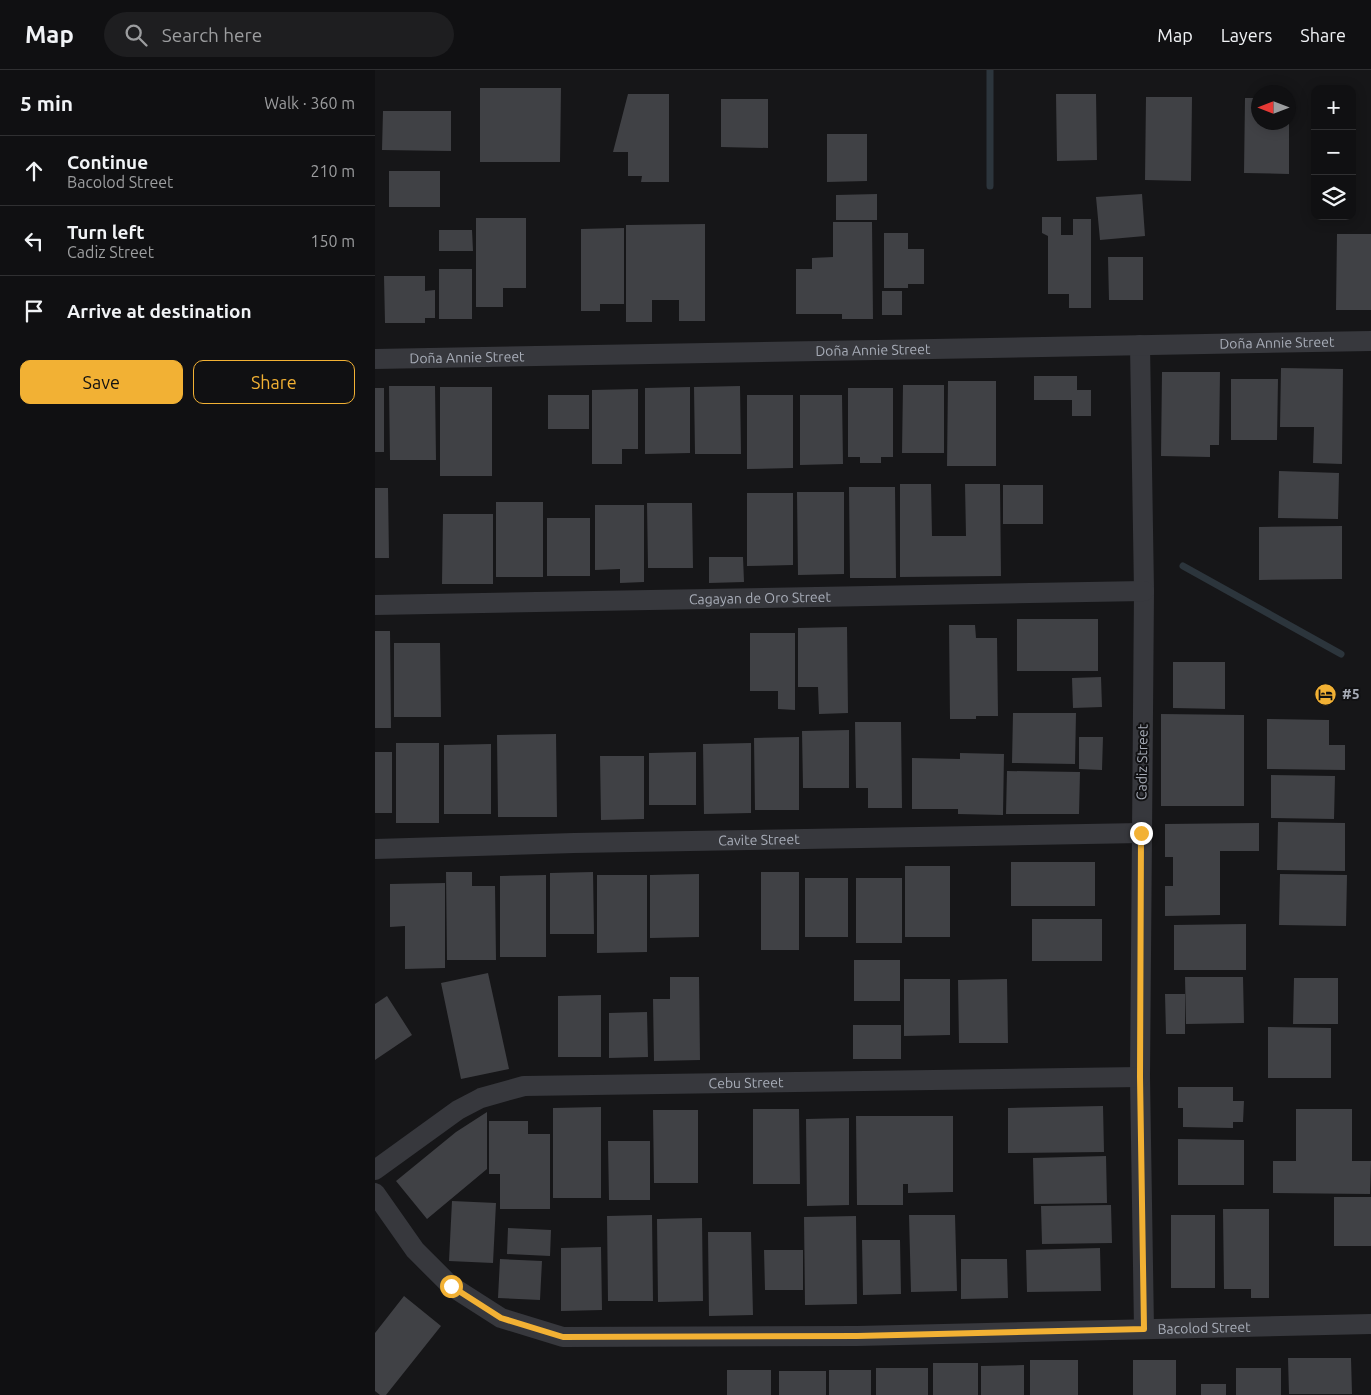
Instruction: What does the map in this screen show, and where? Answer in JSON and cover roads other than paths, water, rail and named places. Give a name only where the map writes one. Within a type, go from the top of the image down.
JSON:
[{"type":"street","name":"Doña Annie Street","points":[[375,359],[1371,341]]},
{"type":"street","name":"Cadiz Street","points":[[1140,345],[1144,591],[1140,1077],[1144,1329]]},
{"type":"street","name":"Cagayan de Oro Street","points":[[375,605],[1144,591]]},
{"type":"street","name":"Cavite Street","points":[[375,849],[584,843],[1141,833]]},
{"type":"street","name":"Cebu Street","points":[[375,1170],[458,1110],[481,1098],[523,1086],[1140,1077]]},
{"type":"street","name":"Bacolod Street","points":[[375,1193],[415,1250],[451,1286],[501,1318],[563,1337],[857,1336],[1371,1324]]},
{"type":"waterway","points":[[990,70],[990,186]]},
{"type":"waterway","points":[[1183,566],[1341,654]]},
{"type":"place","name":"#5","points":[[1326,694]]}]
